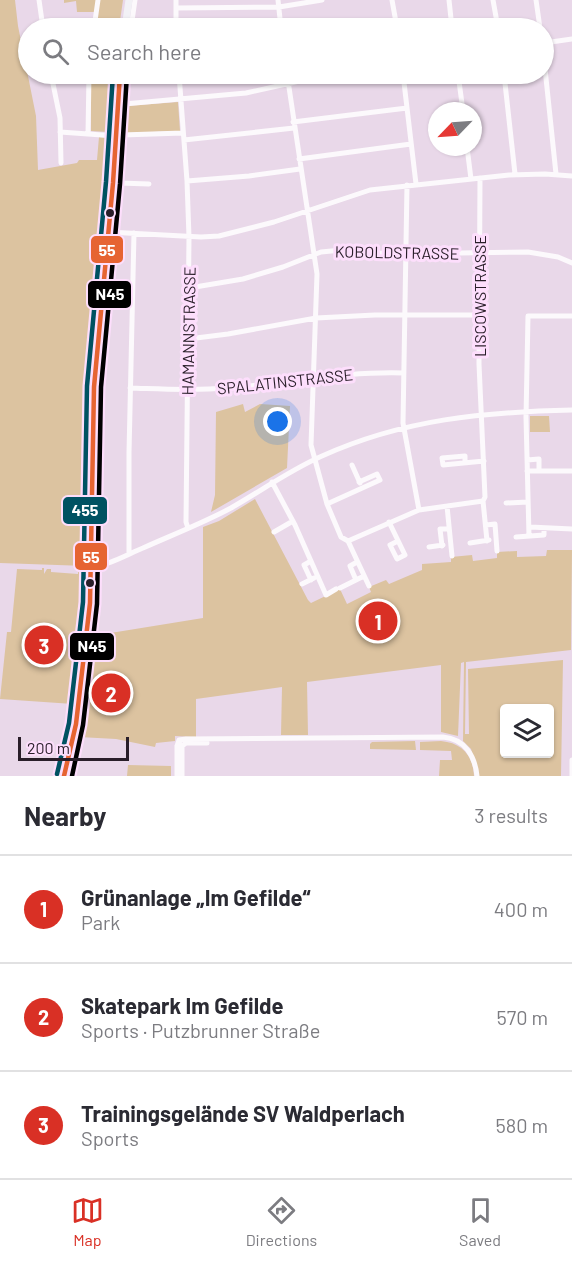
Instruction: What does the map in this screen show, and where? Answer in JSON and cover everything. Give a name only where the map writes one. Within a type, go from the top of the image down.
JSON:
[{"type":"main road","points":[[126,18],[129,0]]},
{"type":"main road","points":[[64,776],[79,704],[87,638],[92,566],[94,387],[119,136],[120,84]]},
{"type":"street","points":[[39,0],[42,18]]},
{"type":"street","points":[[95,18],[98,0]]},
{"type":"street","points":[[132,18],[135,0]]},
{"type":"street","points":[[176,0],[176,18]]},
{"type":"street","points":[[278,0],[280,18]]},
{"type":"street","points":[[176,8],[279,7],[322,0]]},
{"type":"street","points":[[392,0],[395,18]]},
{"type":"street","points":[[449,0],[451,18]]},
{"type":"street","points":[[493,0],[496,18]]},
{"type":"street","points":[[536,0],[539,18]]},
{"type":"street","points":[[554,41],[572,39]]},
{"type":"street","points":[[53,84],[60,118],[61,163]]},
{"type":"street","points":[[88,134],[89,84]]},
{"type":"street","points":[[125,84],[119,136],[119,183],[110,232],[189,237],[219,236],[370,190],[515,174],[572,176]]},
{"type":"street","name":"HAMANNSTRASSE","points":[[180,84],[189,237],[186,390],[186,522],[188,528]]},
{"type":"street","points":[[124,104],[246,93],[288,84],[317,274],[311,445],[327,504],[341,537],[348,541],[369,586]]},
{"type":"street","points":[[404,84],[416,184]]},
{"type":"street","points":[[459,84],[462,102]]},
{"type":"street","points":[[505,84],[515,174]]},
{"type":"street","points":[[546,84],[556,174]]},
{"type":"street","points":[[60,132],[119,136],[184,136],[294,125],[407,108]]},
{"type":"street","points":[[299,159],[411,144]]},
{"type":"street","points":[[468,156],[471,179]]},
{"type":"street","points":[[187,181],[300,169]]},
{"type":"street","name":"LISCOWSTRASSE","points":[[480,178],[479,315],[485,497],[483,501],[487,541]]},
{"type":"street","points":[[119,183],[149,184]]},
{"type":"street","points":[[407,185],[404,427],[419,510]]},
{"type":"street","points":[[129,554],[134,233]]},
{"type":"street","name":"KOBOLDSTRASSE","points":[[189,288],[249,278],[315,253],[342,250],[406,254],[528,252],[558,257],[572,263]]},
{"type":"street","points":[[188,339],[316,318],[479,315]]},
{"type":"street","points":[[529,536],[526,411],[528,316],[572,316]]},
{"type":"street","name":"SPALATINSTRASSE","points":[[130,388],[186,390],[253,386],[348,373],[404,373]]},
{"type":"street","points":[[92,566],[98,566],[129,554],[188,528],[230,508],[314,459],[367,437],[404,427],[481,414],[572,410]]},
{"type":"street","points":[[527,460],[539,459],[539,471]]},
{"type":"street","points":[[465,463],[484,461]]},
{"type":"street","points":[[327,504],[360,485],[352,465]]},
{"type":"street","points":[[527,471],[572,471]]},
{"type":"street","points":[[272,482],[326,595],[364,576]]},
{"type":"street","points":[[348,541],[419,510],[483,501]]},
{"type":"street","points":[[506,503],[528,502]]},
{"type":"street","points":[[447,506],[452,556]]},
{"type":"street","points":[[274,532],[292,521]]},
{"type":"street","points":[[389,522],[398,541]]},
{"type":"street","points":[[486,525],[495,524],[497,551]]},
{"type":"street","points":[[530,528],[572,529]]},
{"type":"street","points":[[516,537],[544,535],[544,528]]},
{"type":"street","points":[[442,546],[440,530],[449,529]]},
{"type":"street","points":[[470,543],[496,540]]},
{"type":"street","points":[[429,547],[450,545]]},
{"type":"street","points":[[311,561],[304,565],[311,580]]},
{"type":"street","points":[[356,580],[350,566],[357,562]]},
{"type":"street","points":[[302,584],[318,577]]},
{"type":"street","points":[[180,746],[186,743],[220,740],[448,738],[460,742],[474,758],[477,776]]},
{"type":"street","points":[[177,776],[180,746]]},
{"type":"street","points":[[180,746],[182,776]]},
{"type":"street","points":[[572,760],[572,776]]},
{"type":"shaded area","points":[[0,0],[15,0],[18,26],[18,84],[30,84],[36,116],[38,170],[77,163],[79,160],[97,160],[99,137],[108,138],[110,141],[104,214],[102,214],[99,231],[87,388],[86,566],[0,563]]},
{"type":"shaded area","points":[[64,0],[123,0],[120,18],[97,18],[98,12],[77,12],[76,1],[64,3]]},
{"type":"shaded area","points":[[91,84],[113,84],[110,130],[108,132],[91,131]]},
{"type":"shaded area","points":[[178,102],[180,131],[125,133],[126,106]]},
{"type":"shaded area","points":[[243,404],[245,412],[260,404],[290,406],[287,468],[211,512],[215,495],[216,412]]},
{"type":"shaded area","points":[[530,416],[549,416],[550,432],[530,432]]},
{"type":"shaded area","points":[[255,499],[311,603],[340,589],[347,604],[371,592],[369,587],[386,580],[389,584],[422,570],[422,564],[451,562],[451,557],[472,555],[473,561],[497,558],[497,552],[517,551],[517,557],[546,556],[547,550],[572,550],[571,650],[466,662],[465,734],[469,734],[468,669],[563,660],[561,776],[479,776],[471,749],[463,741],[464,662],[461,663],[458,736],[441,732],[441,665],[307,682],[308,735],[281,735],[282,687],[196,699],[196,737],[175,736],[175,741],[156,743],[155,747],[116,739],[79,737],[92,636],[203,618],[203,527],[219,521]]},
{"type":"shaded area","points":[[44,568],[44,574],[47,569],[51,569],[51,572],[85,573],[73,704],[0,699],[7,632],[11,632],[17,569],[42,570]]},
{"type":"shaded area","points":[[415,741],[416,750],[370,749],[372,742]]},
{"type":"shaded area","points":[[441,741],[455,744],[465,751],[469,756],[474,776],[439,776],[440,760],[452,760],[451,751],[420,750],[420,742]]},
{"type":"shaded area","points":[[128,765],[171,766],[171,776],[127,776]]},
{"type":"transit line","name":"455","points":[[57,774],[69,723],[83,602],[87,386],[106,182],[112,84]]},
{"type":"transit line","name":"55","points":[[64,776],[76,724],[90,603],[94,387],[113,183],[119,84]]},
{"type":"transit line","name":"N45","points":[[72,776],[83,725],[97,604],[101,387],[120,184],[126,84]]},
{"type":"place","name":"Grünanlage „Im Gefilde“","points":[[378,621]]},
{"type":"place","name":"Trainingsgelände SV Waldperlach","points":[[44,645]]},
{"type":"place","name":"Skatepark Im Gefilde","points":[[111,693]]}]
